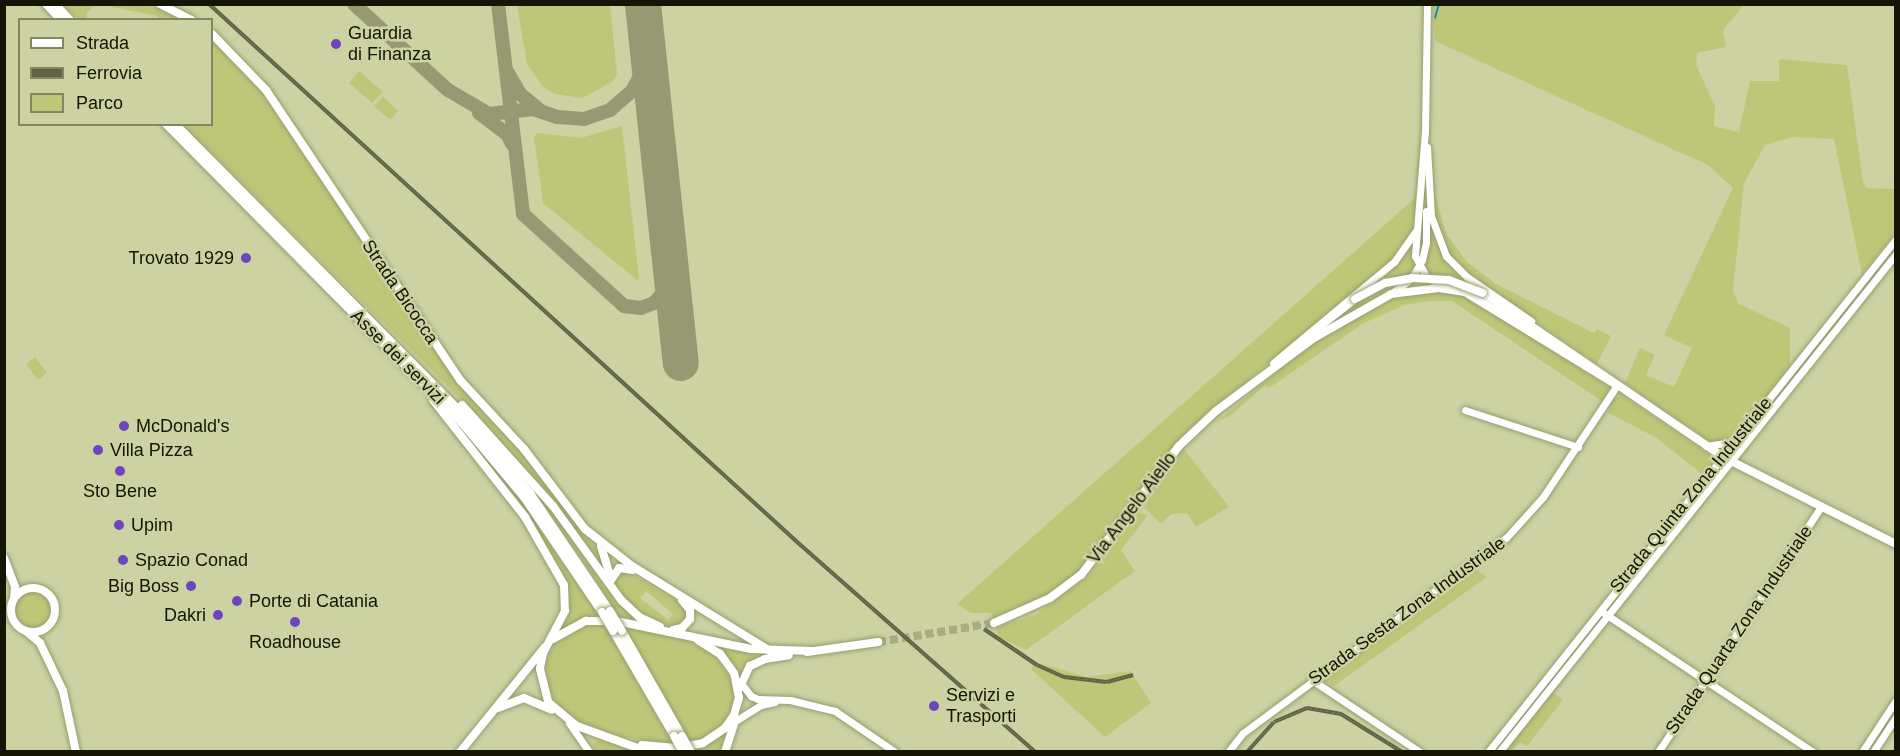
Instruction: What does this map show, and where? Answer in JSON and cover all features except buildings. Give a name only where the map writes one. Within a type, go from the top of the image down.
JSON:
[{"type":"main road","points":[[46,4],[59,18]]},
{"type":"main road","points":[[55,4],[68,18]]},
{"type":"main road","points":[[160,4],[188,18]]},
{"type":"main road","name":"Strada Bicocca","points":[[213,35],[248,69],[282,111],[461,381],[524,449],[599,543]]},
{"type":"main road","name":"Asse dei servizi","points":[[168,126],[376,334],[496,462],[554,537],[606,611]]},
{"type":"main road","name":"Asse dei servizi","points":[[177,126],[364,312],[495,450],[559,533],[606,611]]},
{"type":"main road","points":[[1259,377],[1273,363],[1355,299],[1385,283],[1412,278],[1443,279],[1483,293],[1727,459],[1820,508],[1896,544]]},
{"type":"main road","points":[[1259,377],[1355,312],[1391,294],[1456,289],[1617,385]]},
{"type":"main road","points":[[364,312],[390,332],[502,447],[572,530],[614,590],[634,614],[660,627]]},
{"type":"main road","points":[[376,334],[491,472],[556,569],[566,605],[548,644],[540,669],[542,686],[563,718]]},
{"type":"main road","name":"Via Angelo Aiello","points":[[994,623],[1050,598],[1081,575],[1179,446],[1259,377]]},
{"type":"main road","points":[[599,543],[614,590]]},
{"type":"main road","points":[[599,543],[654,580],[770,651]]},
{"type":"main road","points":[[4,558],[18,583],[28,589],[45,591],[53,600],[55,615],[43,638],[46,652],[69,707],[76,752]]},
{"type":"main road","points":[[611,580],[623,567],[654,580]]},
{"type":"main road","points":[[10,570],[14,600],[13,618],[46,652]]},
{"type":"main road","points":[[14,600],[28,589]]},
{"type":"main road","points":[[671,630],[685,626],[691,614],[688,606],[675,593]]},
{"type":"main road","points":[[606,611],[678,736],[691,752]]},
{"type":"main road","points":[[460,752],[548,644],[586,621],[660,627],[770,651],[812,651]]},
{"type":"main road","points":[[27,632],[48,627]]},
{"type":"main road","points":[[684,633],[720,654],[734,673],[740,687]]},
{"type":"main road","points":[[725,752],[735,721],[740,687],[746,670],[756,662],[878,642]]},
{"type":"main road","points":[[484,721],[505,703],[517,699],[541,702],[563,718],[600,735],[627,742],[685,748],[703,743],[725,728],[739,702]]},
{"type":"main road","points":[[678,736],[683,752]]},
{"type":"main road","points":[[627,742],[649,752]]},
{"type":"street","points":[[1427,4],[1425,131],[1420,224],[1415,250],[1419,266],[1428,279],[1456,289]]},
{"type":"street","points":[[1425,131],[1431,216],[1446,256],[1467,277],[1561,345]]},
{"type":"street","points":[[1391,294],[1405,285],[1419,266],[1426,243],[1428,159]]},
{"type":"street","points":[[1273,363],[1394,262],[1420,224]]},
{"type":"street","name":"Strada Quinta Zona Industriale","points":[[1499,752],[1608,615],[1727,459],[1737,439],[1896,239]]},
{"type":"street","name":"Strada Quinta Zona Industriale","points":[[1488,752],[1600,610],[1896,254]]},
{"type":"street","name":"Strada Sesta Zona Industriale","points":[[1242,733],[1506,538],[1543,497],[1617,385]]},
{"type":"street","points":[[1465,410],[1578,447]]},
{"type":"street","points":[[1706,446],[1722,446],[1737,439]]},
{"type":"street","name":"Strada Quarta Zona Industriale","points":[[1658,752],[1820,508]]},
{"type":"street","points":[[1600,610],[1813,752]]},
{"type":"street","points":[[1578,638],[1585,644]]},
{"type":"street","points":[[1312,680],[1420,752]]},
{"type":"street","points":[[740,687],[758,699],[799,702],[847,717],[895,752]]},
{"type":"street","points":[[1862,752],[1896,700]]},
{"type":"street","points":[[725,728],[761,705],[799,702]]},
{"type":"street","points":[[1873,752],[1896,717]]},
{"type":"street","points":[[563,718],[591,752]]},
{"type":"street","points":[[1228,752],[1242,733]]},
{"type":"street","points":[[1234,752],[1242,733]]},
{"type":"street","points":[[591,752],[590,741],[600,735]]},
{"type":"green space","points":[[63,5],[95,5],[87,13],[87,18],[78,18]]},
{"type":"green space","points":[[102,5],[150,5],[183,18],[157,18],[157,16]]},
{"type":"green space","points":[[517,5],[610,5],[617,74],[612,82],[582,98],[555,94],[542,86],[527,64]]},
{"type":"green space","points":[[1433,5],[1744,5],[1723,30],[1726,47],[1697,53],[1696,65],[1715,106],[1714,126],[1739,132],[1750,81],[1779,81],[1779,59],[1847,65],[1863,182],[1866,188],[1895,189],[1895,233],[1862,274],[1834,139],[1792,137],[1765,145],[1744,183],[1733,290],[1739,304],[1790,328],[1790,365],[1732,439],[1714,444],[1625,383],[1640,348],[1655,355],[1646,375],[1674,387],[1692,348],[1664,335],[1733,188],[1708,165],[1435,41]]},
{"type":"green space","points":[[213,39],[262,89],[309,154],[441,359],[525,456],[601,554],[607,575],[555,504],[473,411],[184,126],[213,126]]},
{"type":"green space","points":[[359,71],[383,92],[372,103],[349,83]]},
{"type":"green space","points":[[383,97],[398,111],[390,120],[374,106]]},
{"type":"green space","points":[[622,126],[639,279],[637,280],[543,203],[534,136],[538,133],[581,138]]},
{"type":"green space","points":[[1420,132],[1417,225],[1394,260],[1185,432],[1106,541],[1078,572],[1053,592],[994,621],[991,613],[971,613],[957,604],[1415,198]]},
{"type":"green space","points":[[1433,188],[1446,233],[1467,262],[1496,284],[1594,333],[1597,329],[1611,336],[1597,364],[1463,271],[1449,257],[1433,214]]},
{"type":"green space","points":[[1429,216],[1445,257],[1479,288],[1455,278],[1425,274],[1421,265]]},
{"type":"green space","points":[[1416,239],[1417,266],[1407,282],[1319,331],[1396,263]]},
{"type":"green space","points":[[1423,290],[1465,295],[1600,381],[1609,389],[1607,393],[1602,401],[1452,301],[1431,301],[1404,305],[1364,323],[1269,388],[1265,385],[1230,416],[1218,421],[1299,353],[1341,323],[1384,300]]},
{"type":"green space","points":[[35,357],[47,373],[38,380],[26,364]]},
{"type":"green space","points":[[1622,395],[1714,458],[1705,476],[1655,437],[1608,413],[1612,401]]},
{"type":"green space","points":[[1184,449],[1229,507],[1196,527],[1187,513],[1171,514],[1161,524],[1144,507]]},
{"type":"green space","points":[[479,451],[614,610],[574,546],[513,463],[640,621],[592,618],[558,632],[562,626],[562,575],[527,514]]},
{"type":"green space","points":[[1138,513],[1148,515],[1121,550],[1135,571],[1026,650],[999,637],[996,628],[1037,614],[1089,576]]},
{"type":"green space","points":[[1474,568],[1487,577],[1334,686],[1322,679]]},
{"type":"green space","points":[[624,570],[683,604],[688,619],[677,627],[658,622],[633,609],[615,585],[615,576]],"holes":[[[646,591],[673,614],[668,620],[640,598]]]},
{"type":"green space","points":[[33,592],[45,598],[51,610],[45,622],[33,628],[21,622],[15,610],[21,598]]},
{"type":"green space","points":[[583,625],[623,625],[684,639],[711,652],[731,678],[735,695],[729,717],[722,727],[698,741],[679,745],[622,737],[572,719],[550,695],[545,663],[556,641]],"holes":[[[609,631],[627,632],[686,735],[669,736]]]},
{"type":"green space","points":[[716,648],[753,654],[757,659],[739,676]]},
{"type":"green space","points":[[1035,662],[1087,677],[1130,671],[1151,703],[1105,737],[1031,669]]},
{"type":"green space","points":[[1552,692],[1563,700],[1527,746],[1520,742],[1512,751],[1504,751]]},
{"type":"green space","points":[[724,733],[721,751],[655,752],[651,749],[695,749]]},
{"type":"green space","points":[[597,741],[637,751],[596,751],[593,744]]},
{"type":"waterway","points":[[1435,18],[1439,4]]},
{"type":"taxiway","points":[[354,4],[448,90],[489,114],[533,109],[557,117],[584,119],[610,110],[632,91],[642,73],[646,31]]},
{"type":"taxiway","points":[[498,4],[523,214],[624,306],[641,308],[654,303],[667,288],[671,275]]},
{"type":"taxiway","points":[[508,73],[520,94],[540,110]]},
{"type":"taxiway","points":[[479,113],[507,134],[512,144]]},
{"type":"runway","points":[[643,4],[681,363]]},
{"type":"tunnel","points":[[878,642],[994,623]]},
{"type":"railway","points":[[209,4],[796,541],[1035,752]]},
{"type":"railway","points":[[984,629],[1037,665],[1064,677],[1107,682],[1133,675]]},
{"type":"railway","points":[[1247,752],[1274,722],[1307,708],[1341,714],[1402,752]]},
{"type":"place","name":"Guardia di Finanza","points":[[336,44]]},
{"type":"place","name":"Trovato 1929","points":[[246,258]]},
{"type":"place","name":"McDonald's","points":[[124,426]]},
{"type":"place","name":"Villa Pizza","points":[[98,450]]},
{"type":"place","name":"Sto Bene","points":[[120,471]]},
{"type":"place","name":"Upim","points":[[119,525]]},
{"type":"place","name":"Spazio Conad","points":[[123,560]]},
{"type":"place","name":"Big Boss","points":[[191,586]]},
{"type":"place","name":"Porte di Catania","points":[[237,601]]},
{"type":"place","name":"Dakri","points":[[218,615]]},
{"type":"place","name":"Roadhouse","points":[[295,622]]},
{"type":"place","name":"Servizi e Trasporti","points":[[934,706]]}]
